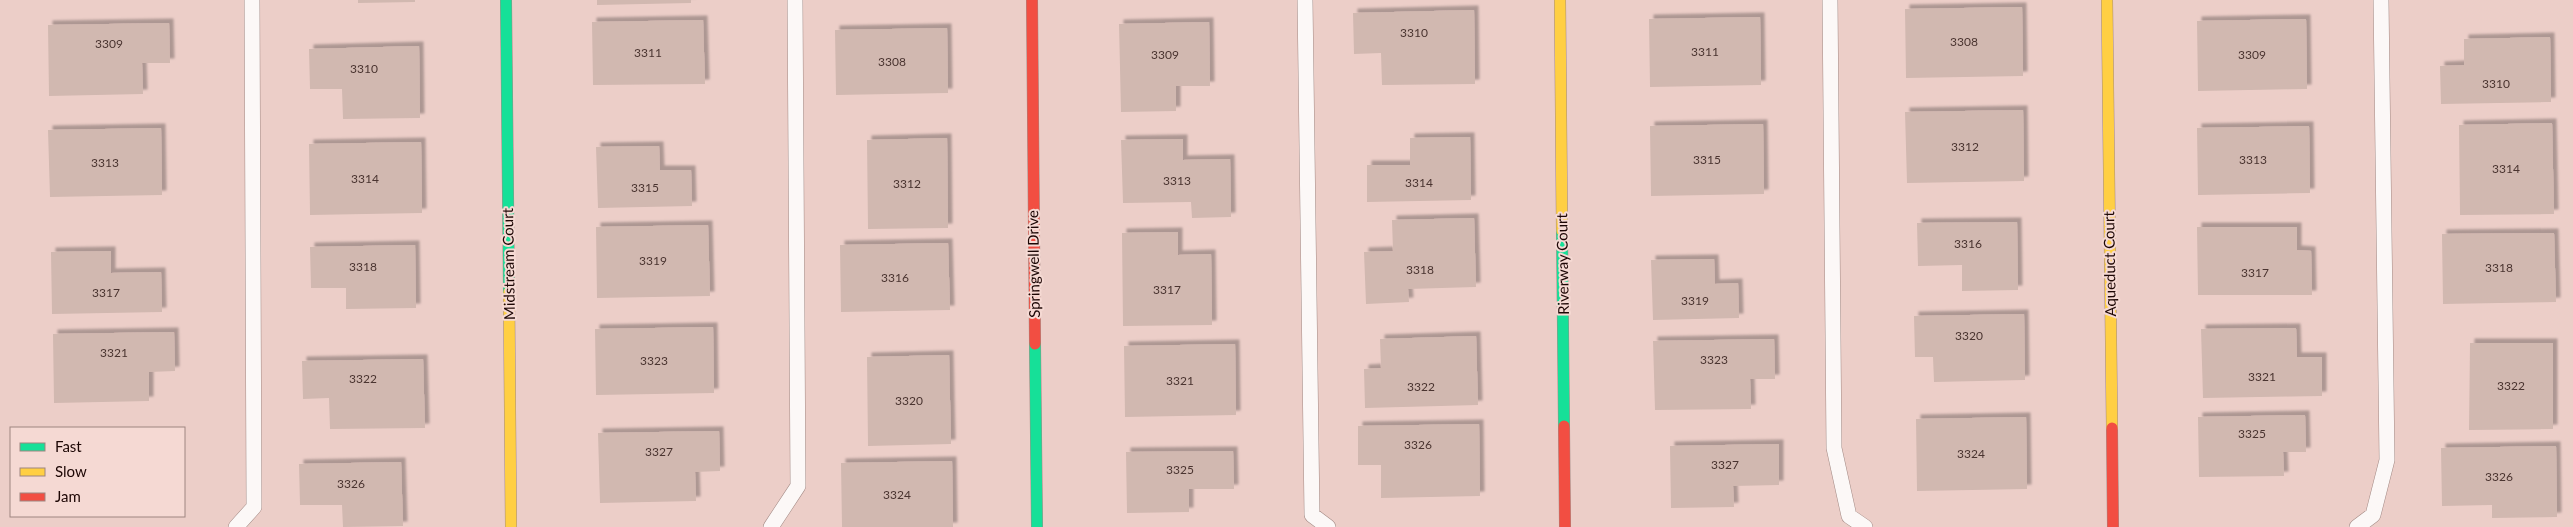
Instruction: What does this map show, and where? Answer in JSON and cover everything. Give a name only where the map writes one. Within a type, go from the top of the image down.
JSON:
[{"type":"street","name":"Midstream Court","points":[[506,0],[512,527]]},
{"type":"street","name":"Springwell Drive","points":[[1032,0],[1037,527]]},
{"type":"street","name":"Riverway Court","points":[[1560,0],[1566,527]]},
{"type":"street","name":"Aqueduct Court","points":[[2107,0],[2113,527]]},
{"type":"lane","points":[[236,527],[254,507],[252,0]]},
{"type":"lane","points":[[771,527],[798,486],[794,0]]},
{"type":"lane","points":[[1305,0],[1312,515],[1328,527]]},
{"type":"lane","points":[[1830,0],[1834,448],[1849,516],[1865,527]]},
{"type":"lane","points":[[2357,527],[2373,515],[2387,460],[2381,0]]},
{"type":"building","points":[[358,0],[415,0],[415,2],[358,3]]},
{"type":"building","points":[[597,0],[691,0],[691,3],[597,5]]},
{"type":"building","points":[[2022,7],[2023,76],[1906,78],[1905,9]]},
{"type":"building","points":[[1474,10],[1475,84],[1382,85],[1381,53],[1354,54],[1353,13]]},
{"type":"building","points":[[1760,17],[1761,85],[1650,87],[1649,19]]},
{"type":"building","points":[[2306,19],[2307,89],[2198,91],[2197,21]]},
{"type":"building","points":[[703,20],[705,84],[593,85],[592,22]]},
{"type":"building","points":[[1209,22],[1210,86],[1176,86],[1176,111],[1121,112],[1119,24]]},
{"type":"building","points":[[169,23],[170,63],[142,63],[143,94],[49,96],[48,25]]},
{"type":"building","points":[[947,28],[948,93],[836,95],[835,30]]},
{"type":"building","points":[[2550,37],[2551,102],[2441,104],[2440,66],[2464,65],[2464,39]]},
{"type":"building","points":[[419,46],[420,118],[343,119],[342,89],[310,89],[309,49]]},
{"type":"building","points":[[2023,110],[2024,181],[1907,183],[1905,112]]},
{"type":"building","points":[[2552,123],[2554,214],[2460,215],[2459,125]]},
{"type":"building","points":[[1763,124],[1764,194],[1651,196],[1650,126]]},
{"type":"building","points":[[2309,126],[2310,193],[2198,195],[2197,128]]},
{"type":"building","points":[[161,128],[162,195],[50,197],[48,130]]},
{"type":"building","points":[[1470,137],[1471,200],[1367,202],[1367,165],[1410,165],[1410,138]]},
{"type":"building","points":[[947,138],[948,228],[868,229],[867,140]]},
{"type":"building","points":[[1183,139],[1183,160],[1230,159],[1231,217],[1192,218],[1191,202],[1123,203],[1121,140]]},
{"type":"building","points":[[421,142],[422,213],[310,215],[309,144]]},
{"type":"building","points":[[659,146],[660,170],[691,170],[692,206],[598,208],[596,147]]},
{"type":"building","points":[[1474,218],[1476,287],[1408,289],[1409,302],[1366,304],[1364,252],[1393,251],[1392,220]]},
{"type":"building","points":[[2017,222],[2018,290],[1962,291],[1962,265],[1918,266],[1917,223]]},
{"type":"building","points":[[708,225],[710,296],[597,298],[596,227]]},
{"type":"building","points":[[2197,227],[2297,227],[2297,250],[2311,251],[2312,295],[2198,295]]},
{"type":"building","points":[[1178,232],[1178,255],[1211,254],[1212,325],[1123,326],[1122,233]]},
{"type":"building","points":[[2554,233],[2556,302],[2443,304],[2442,234]]},
{"type":"building","points":[[948,243],[950,310],[841,312],[840,245]]},
{"type":"building","points":[[415,245],[416,308],[346,309],[346,288],[311,288],[310,247]]},
{"type":"building","points":[[111,251],[111,273],[161,272],[162,312],[52,314],[51,252]]},
{"type":"building","points":[[1714,259],[1715,284],[1738,283],[1739,318],[1653,320],[1651,260]]},
{"type":"building","points":[[2024,314],[2025,380],[1934,382],[1933,357],[1915,357],[1914,316]]},
{"type":"building","points":[[713,327],[714,393],[596,395],[595,329]]},
{"type":"building","points":[[2296,328],[2297,357],[2322,357],[2322,396],[2203,398],[2201,329]]},
{"type":"building","points":[[174,332],[175,371],[149,372],[149,401],[54,403],[53,334]]},
{"type":"building","points":[[1476,336],[1478,405],[1365,408],[1364,369],[1381,368],[1380,339]]},
{"type":"building","points":[[1774,339],[1775,379],[1750,379],[1751,409],[1655,410],[1653,341]]},
{"type":"building","points":[[2470,343],[2553,343],[2553,429],[2469,430]]},
{"type":"building","points":[[1235,344],[1236,415],[1125,417],[1124,346]]},
{"type":"building","points":[[949,355],[951,444],[868,446],[867,357]]},
{"type":"building","points":[[423,359],[425,428],[330,429],[329,398],[303,399],[302,361]]},
{"type":"building","points":[[2305,415],[2306,452],[2283,452],[2284,476],[2199,477],[2198,417]]},
{"type":"building","points":[[2026,417],[2027,489],[1917,491],[1916,419]]},
{"type":"building","points":[[1479,424],[1480,496],[1381,498],[1381,465],[1358,465],[1358,426]]},
{"type":"building","points":[[719,431],[720,471],[695,472],[696,501],[600,503],[598,433]]},
{"type":"building","points":[[1779,444],[1779,485],[1733,486],[1734,507],[1671,508],[1670,446]]},
{"type":"building","points":[[2556,446],[2557,517],[2492,518],[2492,505],[2442,506],[2441,448]]},
{"type":"building","points":[[1233,451],[1234,489],[1189,489],[1189,512],[1127,513],[1126,452]]},
{"type":"building","points":[[952,461],[953,527],[842,527],[841,463]]},
{"type":"building","points":[[401,462],[403,526],[343,527],[342,505],[300,505],[299,464]]},
{"type":"traffic: fast","points":[[506,0],[509,292]]},
{"type":"traffic: fast","points":[[1562,231],[1564,426]]},
{"type":"traffic: fast","points":[[1035,344],[1037,527]]},
{"type":"traffic: slow","points":[[1560,0],[1562,231]]},
{"type":"traffic: slow","points":[[2107,0],[2112,428]]},
{"type":"traffic: slow","points":[[509,292],[511,527]]},
{"type":"traffic: jam","points":[[1032,0],[1035,344]]},
{"type":"traffic: jam","points":[[1564,426],[1565,527]]},
{"type":"traffic: jam","points":[[2112,428],[2113,527]]}]
